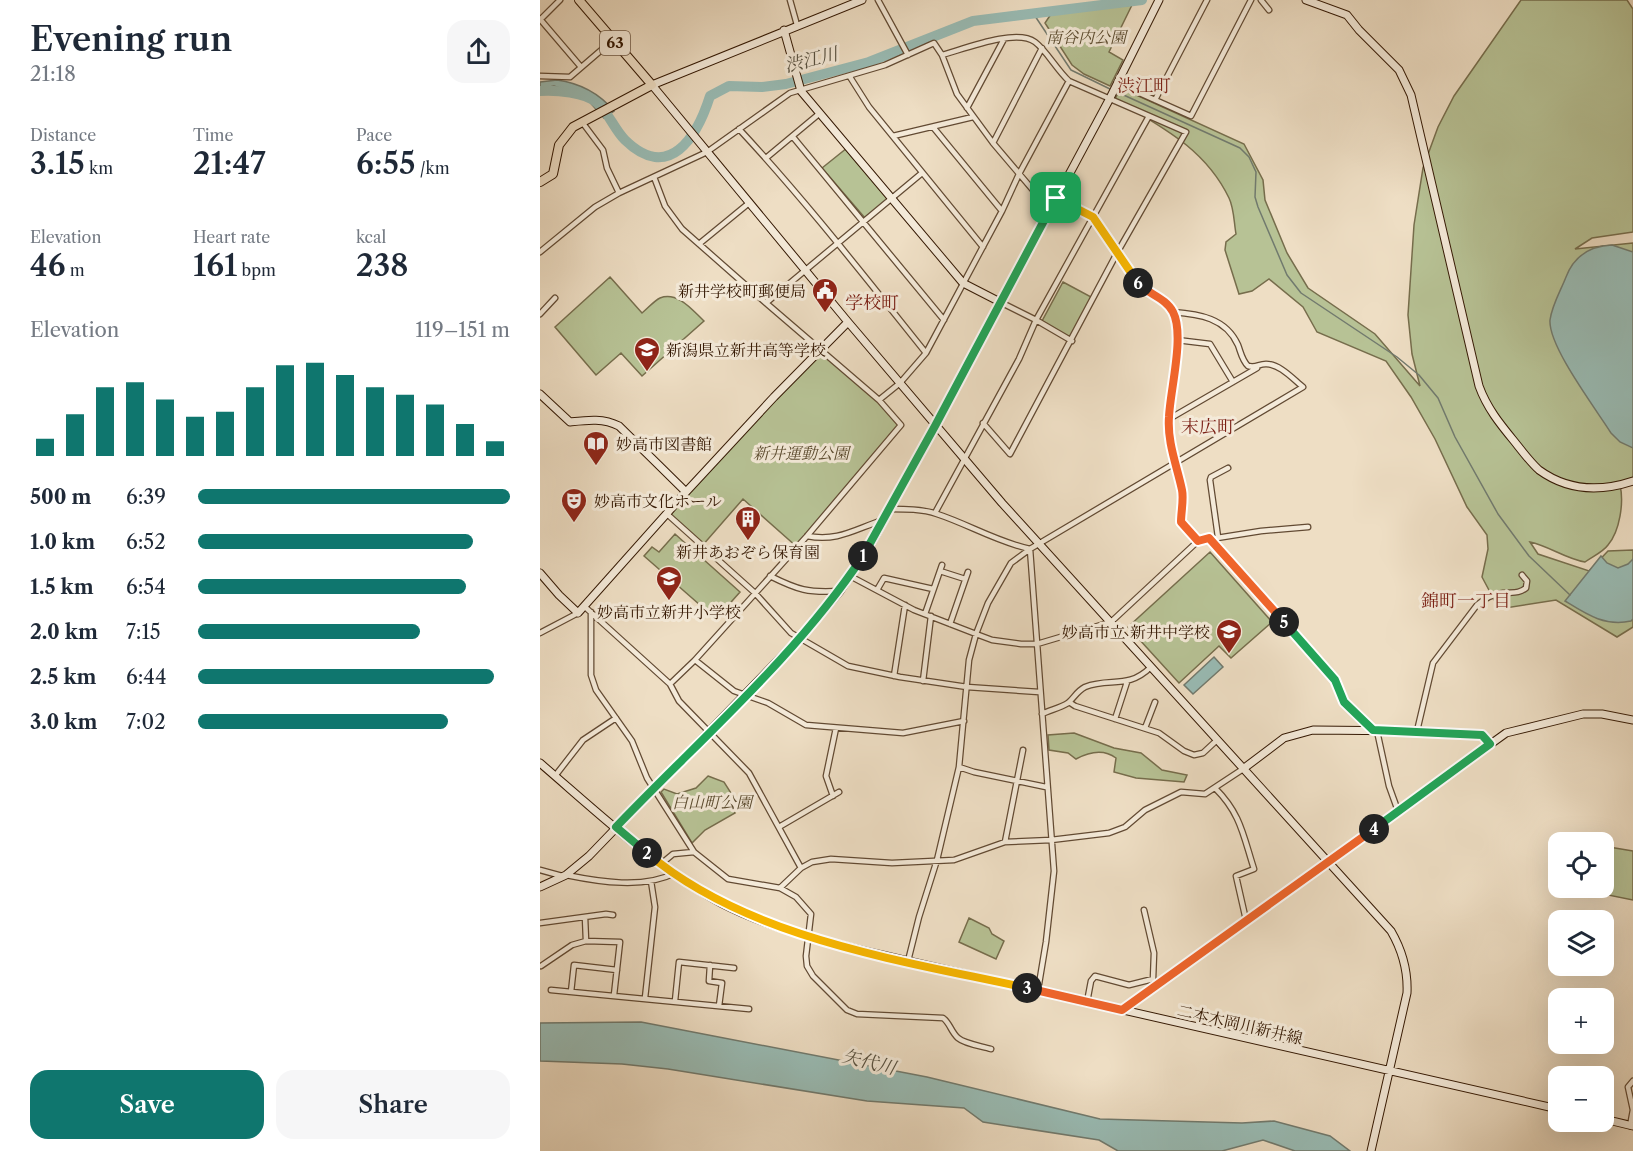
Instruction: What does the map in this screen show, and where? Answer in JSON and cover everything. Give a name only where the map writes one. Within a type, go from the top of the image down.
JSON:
[{"type":"main road","name":"63","points":[[579,0],[652,85]]},
{"type":"main road","points":[[540,182],[553,174],[559,145],[573,127],[652,85]]},
{"type":"street","points":[[560,0],[540,20],[581,67]]},
{"type":"street","points":[[790,0],[797,25]]},
{"type":"street","points":[[862,0],[652,85],[935,426],[1039,545],[1391,931],[1405,967],[1406,1001],[1371,1151]]},
{"type":"street","points":[[878,0],[908,54]]},
{"type":"street","points":[[540,887],[564,876],[589,856],[800,638],[840,591],[870,546],[935,426],[1110,98],[1159,0]]},
{"type":"street","points":[[1155,100],[1207,0]]},
{"type":"street","points":[[1117,84],[1191,116],[1251,0]]},
{"type":"street","points":[[1261,0],[1269,10]]},
{"type":"street","points":[[1306,0],[1347,15],[1398,70],[1411,95],[1479,386],[1497,421],[1535,466],[1569,485],[1587,489],[1604,488],[1633,481]]},
{"type":"street","points":[[784,30],[800,89],[963,283],[1072,341]]},
{"type":"street","points":[[942,55],[1004,39],[1029,38],[1042,48],[1057,71],[1069,81],[1186,132],[1117,253],[1010,454],[983,423]]},
{"type":"street","points":[[968,108],[1004,39]]},
{"type":"street","points":[[540,76],[570,77],[613,40]]},
{"type":"street","points":[[540,252],[576,220],[619,193],[707,153],[789,93],[816,84],[850,77],[934,43],[942,55],[957,94],[993,143],[1038,196],[1056,198],[1093,217],[1135,280],[1141,287],[1157,296],[1173,312],[1177,340],[1168,419],[1174,464],[1182,491],[1181,522],[1198,541]]},
{"type":"street","points":[[993,143],[1042,48]]},
{"type":"street","points":[[850,77],[869,107],[983,247]]},
{"type":"street","points":[[879,400],[900,383],[926,353],[1069,81]]},
{"type":"street","points":[[766,158],[820,114]]},
{"type":"street","points":[[935,513],[1019,359],[1036,320],[1149,116]]},
{"type":"street","points":[[893,136],[974,117]]},
{"type":"street","points":[[582,122],[603,150],[607,168],[619,193]]},
{"type":"street","points":[[933,127],[1002,211]]},
{"type":"street","points":[[739,129],[838,244],[926,353]]},
{"type":"street","points":[[793,137],[944,320]]},
{"type":"street","points":[[765,303],[922,173]]},
{"type":"street","points":[[654,177],[665,206],[682,229],[879,400],[901,425],[807,536],[670,684]]},
{"type":"street","points":[[699,244],[749,203]]},
{"type":"street","points":[[540,314],[555,298]]},
{"type":"street","points":[[1173,312],[1192,313],[1220,323],[1237,343],[1245,364],[1257,368]]},
{"type":"street","points":[[540,633],[588,610],[686,492],[848,322]]},
{"type":"street","points":[[1177,340],[1210,344],[1233,382]]},
{"type":"street","points":[[908,961],[937,860],[959,767],[969,660],[975,634],[988,603],[1011,563],[1030,549],[1303,387],[1278,368],[1265,364],[1168,419]]},
{"type":"street","points":[[540,394],[570,422],[597,419],[619,426],[686,492]]},
{"type":"street","points":[[1218,537],[1210,480],[1211,477],[1228,468]]},
{"type":"street","points":[[890,509],[935,513],[1009,543],[1030,549]]},
{"type":"street","points":[[667,514],[755,593],[791,633],[848,666],[894,676],[967,687],[1039,692]]},
{"type":"street","points":[[807,536],[822,539],[841,536],[883,520]]},
{"type":"street","points":[[850,576],[924,614],[975,634],[992,640],[1037,644],[1111,622],[1198,541],[1308,527]]},
{"type":"street","points":[[1209,538],[1335,680],[1344,702],[1375,730],[1389,786],[1398,811]]},
{"type":"street","points":[[1030,549],[1054,871],[1038,990]]},
{"type":"street","points":[[924,614],[941,568],[965,579]]},
{"type":"street","points":[[950,624],[968,572]]},
{"type":"street","points":[[540,573],[559,596],[578,613]]},
{"type":"street","points":[[1417,730],[1430,672],[1439,654],[1484,599],[1503,593],[1522,591],[1526,588],[1527,581],[1522,575]]},
{"type":"street","points":[[770,576],[793,588],[812,592],[840,591]]},
{"type":"street","points":[[877,590],[884,578],[933,589]]},
{"type":"street","points":[[894,676],[905,605]]},
{"type":"street","points":[[588,610],[670,684],[680,701],[749,773],[801,868]]},
{"type":"street","points":[[588,610],[591,675],[596,690],[632,741],[653,789],[693,852],[728,879],[780,888],[796,897],[811,914],[807,966],[813,976],[847,1010],[857,1014],[943,1018],[949,1022],[951,1030],[959,1039],[991,1049]]},
{"type":"street","points":[[923,681],[931,616]]},
{"type":"street","points":[[694,660],[734,692],[768,703],[806,725],[903,733],[964,721]]},
{"type":"street","points":[[1042,714],[1069,702],[1073,695],[1087,687],[1126,682],[1142,676],[1151,668]]},
{"type":"street","points":[[1115,719],[1126,682]]},
{"type":"street","points":[[1069,702],[1075,706],[1159,733],[1184,751],[1194,755],[1203,753],[1217,740]]},
{"type":"street","points":[[1145,728],[1155,702]]},
{"type":"street","points":[[1122,1010],[1155,982],[1246,921],[1506,733],[1583,714],[1602,714],[1633,720]]},
{"type":"street","points":[[555,776],[583,740],[616,718]]},
{"type":"street","points":[[833,796],[826,776],[836,728]]},
{"type":"street","points":[[780,888],[801,868],[812,862],[831,859],[892,863],[954,860],[1005,842],[1051,840],[1109,833],[1125,827],[1145,810],[1181,792],[1205,794],[1284,738],[1301,732],[1417,730],[1482,735],[1490,744]]},
{"type":"street","points":[[1005,842],[1023,750]]},
{"type":"street","name":"二本木岡川新井線","points":[[540,763],[660,864],[721,903],[779,927],[908,961],[1548,1107]]},
{"type":"street","points":[[959,767],[1046,787]]},
{"type":"street","points":[[1215,788],[1229,802],[1237,816],[1254,868],[1236,876],[1246,921]]},
{"type":"street","points":[[779,827],[839,792]]},
{"type":"street","points":[[660,864],[672,854],[693,852]]},
{"type":"street","points":[[540,870],[564,876],[611,881],[662,880],[675,873]]},
{"type":"street","points":[[645,999],[655,907],[651,881]]},
{"type":"street","points":[[1144,909],[1154,953],[1155,982]]},
{"type":"street","points":[[540,923],[612,915]]},
{"type":"street","points":[[585,917],[585,941]]},
{"type":"street","points":[[541,966],[573,945],[585,941],[620,942],[614,995]]},
{"type":"street","points":[[675,1001],[679,962],[734,968]]},
{"type":"street","points":[[571,992],[574,965],[617,970]]},
{"type":"street","points":[[710,965],[709,981],[722,983],[719,1006]]},
{"type":"street","points":[[1087,1002],[1091,981],[1095,976],[1129,985],[1155,982]]},
{"type":"street","points":[[551,990],[749,1009]]},
{"type":"street","points":[[1614,1122],[1632,1126],[1633,1110],[1628,1087],[1633,1081]]},
{"type":"green space","points":[[1521,0],[1627,0],[1633,9],[1633,232],[1592,238],[1575,249],[1633,243],[1633,480],[1620,485],[1622,500],[1620,516],[1612,539],[1603,550],[1585,562],[1530,542],[1538,554],[1589,571],[1608,551],[1633,550],[1633,627],[1617,637],[1556,600],[1499,609],[1482,577],[1488,549],[1487,535],[1467,507],[1435,439],[1411,397],[1386,361],[1317,332],[1303,307],[1269,279],[1252,291],[1239,294],[1225,250],[1226,242],[1236,234],[1233,211],[1219,180],[1207,165],[1180,140],[1115,99],[1121,88],[1244,144],[1263,180],[1265,200],[1287,253],[1308,288],[1375,334],[1420,386],[1412,354],[1408,315],[1414,225],[1423,168],[1438,127],[1454,96]]},
{"type":"green space","name":"南谷内公園","points":[[1132,5],[1109,52],[1123,60],[1110,86],[1084,74],[1072,65],[1045,23],[1051,14]]},
{"type":"green space","points":[[847,148],[890,198],[865,218],[822,168]]},
{"type":"green space","points":[[610,277],[642,313],[660,298],[673,297],[685,303],[704,321],[642,376],[621,353],[596,375],[555,327]]},
{"type":"green space","points":[[1063,282],[1093,298],[1071,339],[1041,323]]},
{"type":"green space","name":"新井運動公園","points":[[822,350],[879,400],[901,425],[797,547],[743,499],[702,546],[667,514]]},
{"type":"green space","points":[[675,534],[740,592],[716,619],[644,556],[652,547],[659,552]]},
{"type":"green space","points":[[1210,552],[1272,622],[1231,658],[1219,646],[1179,683],[1128,627]]},
{"type":"green space","points":[[1074,733],[1114,748],[1141,753],[1162,770],[1187,775],[1184,782],[1136,778],[1114,772],[1116,758],[1107,753],[1091,753],[1076,759],[1068,753],[1049,750],[1048,735]]},
{"type":"green space","name":"白山町公園","points":[[708,776],[724,782],[738,804],[732,808],[735,813],[705,830],[692,843],[661,792],[664,789],[677,794],[696,788]]},
{"type":"green space","points":[[1614,848],[1633,851],[1633,900],[1614,896]]},
{"type":"green space","points":[[969,918],[989,928],[992,934],[1004,941],[996,959],[959,942]]},
{"type":"water","points":[[557,80],[588,90],[614,111],[604,118],[585,97],[554,86],[540,89],[540,82]]},
{"type":"water","points":[[1612,245],[1633,252],[1633,448],[1620,442],[1611,433],[1564,361],[1551,331],[1550,320],[1553,309],[1573,263],[1590,250]]},
{"type":"water","points":[[1601,556],[1607,563],[1618,568],[1633,559],[1633,619],[1631,621],[1604,621],[1588,615],[1565,601]]},
{"type":"water","points":[[1214,657],[1223,667],[1193,694],[1184,685]]},
{"type":"water","points":[[641,1022],[927,1077],[1100,1119],[1242,1123],[1274,1121],[1330,1136],[1350,1151],[1295,1151],[1263,1140],[1222,1151],[1118,1151],[1099,1140],[983,1122],[964,1108],[867,1101],[668,1069],[622,1064],[540,1061],[540,1023]]},
{"type":"waterway","name":"渋江川","points":[[540,91],[570,92],[592,99],[605,111],[625,140],[641,152],[655,157],[668,156],[679,150],[689,139],[710,96],[729,86],[762,87],[786,84],[869,62],[973,21],[1142,0]]},
{"type":"waterway","points":[[1033,13],[1071,70],[1110,89]]},
{"type":"waterway","points":[[1117,92],[1240,148],[1249,157],[1256,172],[1255,197],[1258,207],[1287,275],[1301,293],[1397,357],[1419,375],[1438,398],[1455,437],[1498,514],[1529,556],[1570,595]]},
{"type":"place","name":"新井学校町郵便局","points":[[825,314]]},
{"type":"place","name":"新潟県立新井高等学校","points":[[647,373]]},
{"type":"place","name":"妙高市図書館","points":[[596,467]]},
{"type":"place","name":"妙高市文化ホール","points":[[574,524]]},
{"type":"place","name":"新井あおぞら保育園","points":[[748,542]]},
{"type":"place","name":"妙高市立新井小学校","points":[[669,602]]},
{"type":"place","name":"妙高市立 新井中学校","points":[[1229,655]]},
{"type":"district","name":"渋江町","points":[[1144,86]]},
{"type":"district","name":"学校町","points":[[872,303]]},
{"type":"district","name":"末広町","points":[[1208,427]]},
{"type":"district","name":"錦町一丁目","points":[[1466,601]]},
{"type":"route","points":[[1056,198],[1093,217],[1135,280],[1141,287],[1157,296],[1173,312],[1177,340],[1168,419],[1174,464],[1182,491],[1181,522],[1193,538],[1198,541],[1209,538],[1335,680],[1344,702],[1373,730],[1417,730],[1482,735],[1490,744],[1122,1010],[908,961],[779,927],[721,903],[660,864],[616,827],[746,695],[809,628],[840,591],[870,546],[1056,198]]},
{"type":"water label","name":"矢代川","points":[[869,1062]]}]
